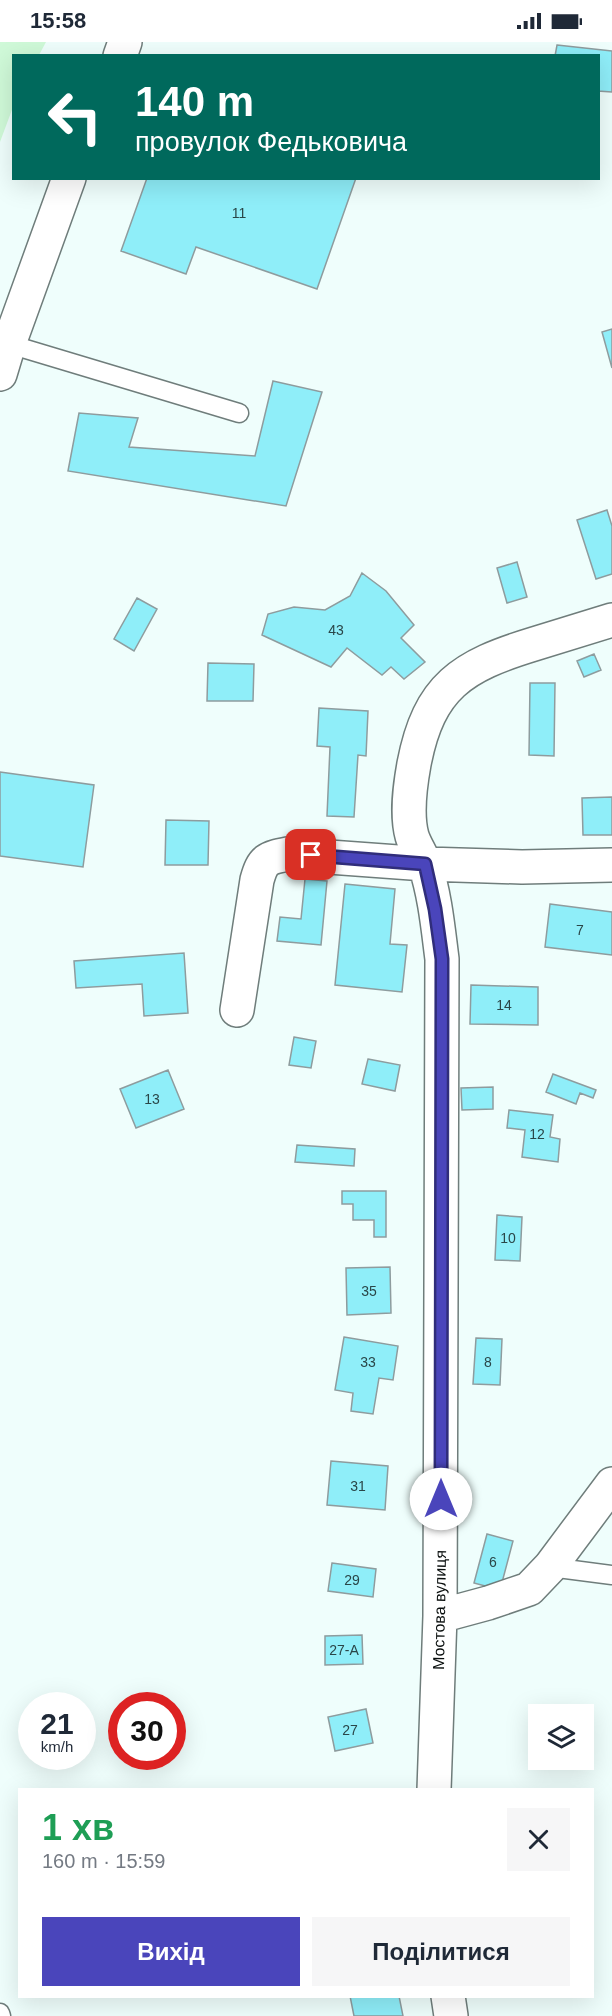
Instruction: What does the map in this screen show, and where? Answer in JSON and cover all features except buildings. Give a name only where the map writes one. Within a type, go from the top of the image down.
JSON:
[{"type":"street","points":[[4,359],[68,180]]},
{"type":"street","name":"Мостова вулиця","points":[[434,1788],[440,1616],[442,959],[435,909],[425,864],[412,836],[409,792],[418,746],[430,712],[450,685],[470,668],[493,657],[612,620]]},
{"type":"street","points":[[237,1010],[257,880],[261,865],[270,857],[288,854],[425,864],[522,867],[612,865]]},
{"type":"street","points":[[440,1616],[488,1603],[529,1588],[550,1567],[612,1484]]},
{"type":"street","points":[[448,1998],[451,2016]]},
{"type":"lane","points":[[4,359],[239,413]]},
{"type":"lane","points":[[550,1567],[612,1575]]},
{"type":"green space","points":[[0,42],[46,42],[40,54],[12,54],[12,110],[0,142]]},
{"type":"route","points":[[311,855],[425,864],[435,909],[442,959],[441,1499]]}]
